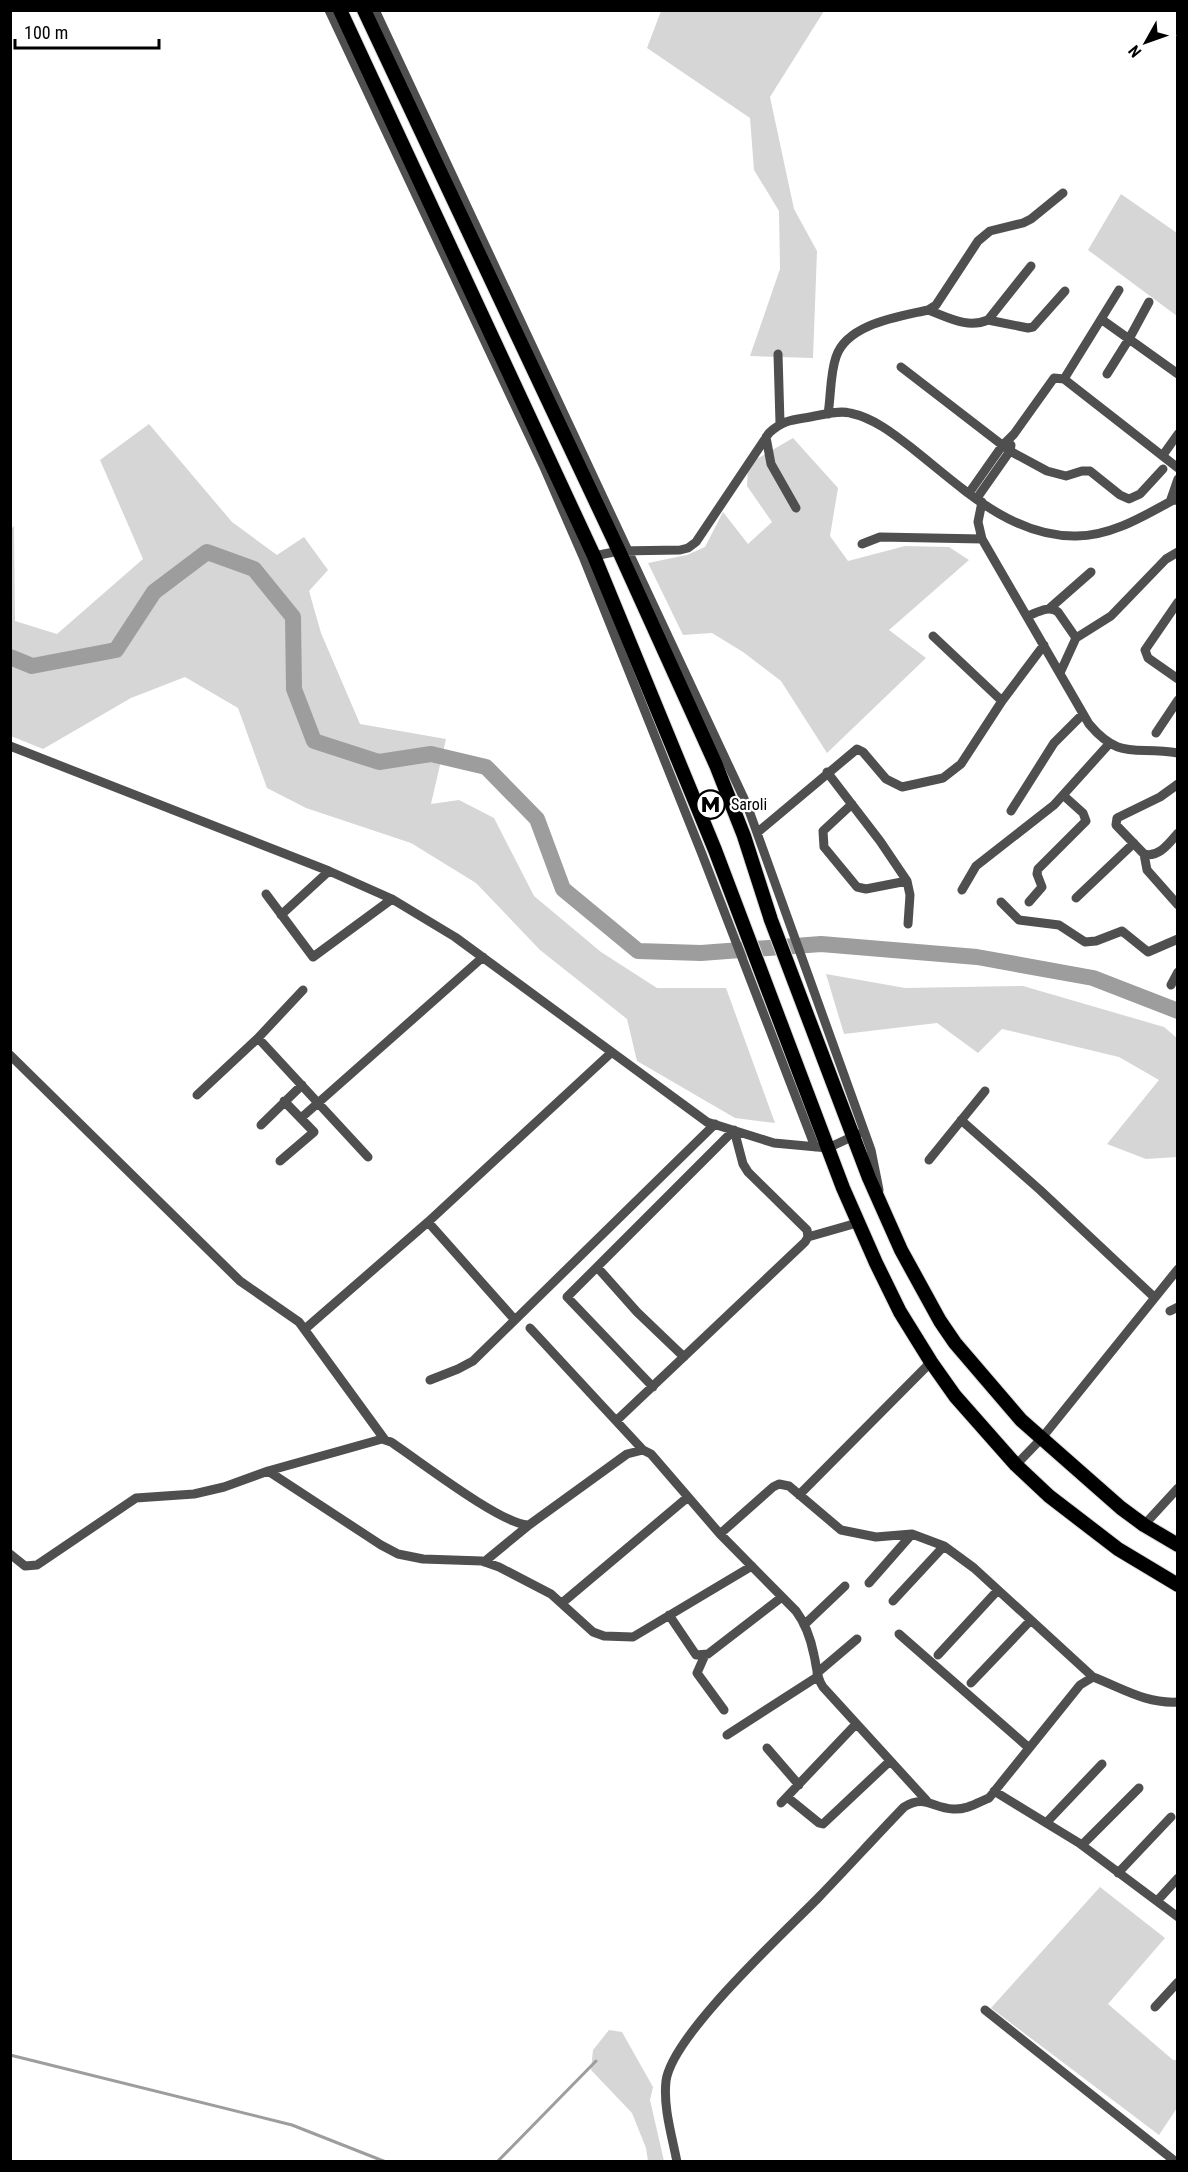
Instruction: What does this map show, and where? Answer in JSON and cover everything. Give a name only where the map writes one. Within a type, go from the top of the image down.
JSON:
[{"type":"highway","points":[[340,10],[589,557],[714,850],[736,925],[821,1147],[900,1312],[955,1396],[1016,1465],[1049,1496],[1118,1549],[1178,1585]]},
{"type":"highway","points":[[364,10],[624,551],[744,836],[771,920],[798,992],[859,1134],[883,1215],[923,1292],[955,1343],[992,1388],[1041,1439],[1121,1508],[1178,1545]]},
{"type":"street","points":[[329,10],[543,465],[589,557],[624,551],[688,548],[696,542],[766,437],[785,422],[828,414],[848,412],[870,419],[897,436],[1008,519],[1032,530],[1073,536],[1091,536],[1117,528],[1174,501],[1178,479]]},
{"type":"street","points":[[10,747],[329,871],[392,899],[455,937],[707,1122],[774,1143],[821,1147],[859,1134],[758,832],[624,551],[375,10]]},
{"type":"street","points":[[828,414],[835,359],[841,345],[861,329],[928,310],[936,305],[969,251],[978,241],[990,231],[1023,224],[1032,219],[1063,193]]},
{"type":"street","points":[[928,310],[969,324],[979,324],[988,320],[1031,267]]},
{"type":"street","points":[[1064,379],[1119,290]]},
{"type":"street","points":[[988,320],[1033,327],[1065,291]]},
{"type":"street","points":[[1107,374],[1149,302]]},
{"type":"street","points":[[1101,318],[1178,374]]},
{"type":"street","points":[[778,354],[785,422]]},
{"type":"street","points":[[901,367],[1006,448],[1047,471],[1066,477],[1082,471],[1090,471],[1120,495],[1130,499],[1140,494],[1163,469]]},
{"type":"street","points":[[1178,468],[1064,379],[1054,378],[1014,434],[976,497],[982,539],[1083,714],[1100,737],[1122,750],[1178,753]]},
{"type":"street","points":[[1163,455],[1178,434]]},
{"type":"street","points":[[766,437],[771,464],[796,508]]},
{"type":"street","points":[[862,544],[879,537],[982,539]]},
{"type":"street","points":[[1060,673],[1076,638],[1111,616],[1166,559],[1178,552]]},
{"type":"street","points":[[1028,616],[1050,608],[1091,572]]},
{"type":"street","points":[[1178,602],[1145,650],[1148,658],[1178,679]]},
{"type":"street","points":[[1050,608],[1059,612],[1076,638]]},
{"type":"street","points":[[933,636],[1002,701]]},
{"type":"street","points":[[758,832],[857,749],[863,752],[886,779],[902,787],[944,778],[961,764],[1002,701],[1044,645]]},
{"type":"street","points":[[1156,733],[1178,700]]},
{"type":"street","points":[[1011,811],[1054,743],[1083,714]]},
{"type":"street","points":[[962,890],[976,866],[1047,811],[1109,744]]},
{"type":"street","points":[[831,769],[852,804],[907,881],[910,895],[908,924]]},
{"type":"street","points":[[1178,784],[1160,797],[1117,818],[1116,825],[1144,854],[1148,870],[1178,905]]},
{"type":"street","points":[[1029,902],[1042,887],[1037,874],[1038,869],[1086,821],[1083,813],[1063,795]]},
{"type":"street","points":[[852,804],[823,831],[824,847],[857,887],[866,889],[907,881]]},
{"type":"street","points":[[1144,854],[1155,855],[1178,833]]},
{"type":"street","points":[[1076,898],[1134,843]]},
{"type":"street","points":[[281,915],[329,871]]},
{"type":"street","points":[[266,894],[313,957],[392,899]]},
{"type":"street","points":[[1001,902],[1019,920],[1059,925],[1085,942],[1096,941],[1122,932],[1148,952],[1178,939]]},
{"type":"street","points":[[301,1119],[483,957]]},
{"type":"street","points":[[1171,986],[1178,972]]},
{"type":"street","points":[[197,1095],[258,1038],[303,990]]},
{"type":"street","points":[[258,1038],[368,1157]]},
{"type":"street","points":[[305,1329],[428,1222],[612,1052]]},
{"type":"street","points":[[10,1054],[54,1100],[240,1281],[290,1314],[305,1329],[380,1440]]},
{"type":"street","points":[[261,1125],[302,1085]]},
{"type":"street","points":[[929,1160],[985,1091]]},
{"type":"street","points":[[280,1161],[314,1132],[284,1101]]},
{"type":"street","points":[[961,1120],[1040,1190],[1154,1298]]},
{"type":"street","points":[[430,1380],[473,1361],[715,1124]]},
{"type":"street","points":[[616,1421],[808,1237],[807,1230],[748,1172],[743,1164],[734,1130]]},
{"type":"street","points":[[652,1387],[567,1297],[734,1130]]},
{"type":"street","points":[[428,1222],[514,1320]]},
{"type":"street","points":[[808,1237],[857,1223]]},
{"type":"street","points":[[597,1267],[637,1312],[684,1357]]},
{"type":"street","points":[[1016,1465],[1041,1439],[1178,1269]]},
{"type":"street","points":[[530,1328],[643,1450],[651,1455],[720,1534],[796,1611],[813,1649],[817,1675],[823,1687],[927,1801]]},
{"type":"street","points":[[799,1495],[931,1362]]},
{"type":"street","points":[[10,1554],[25,1566],[37,1565],[136,1498],[194,1494],[380,1440],[391,1442],[495,1513],[521,1525],[529,1525]]},
{"type":"street","points":[[484,1562],[529,1525],[627,1454],[643,1450]]},
{"type":"street","points":[[268,1471],[398,1554],[423,1559],[484,1562],[499,1567],[551,1594],[593,1632],[604,1636],[633,1637],[752,1566]]},
{"type":"street","points":[[720,1534],[773,1487],[779,1484],[789,1486],[841,1530],[876,1537],[912,1534],[944,1546],[974,1568],[1093,1677],[1131,1695],[1163,1703],[1178,1702]]},
{"type":"street","points":[[1144,1525],[1178,1488]]},
{"type":"street","points":[[562,1603],[688,1497]]},
{"type":"street","points":[[869,1583],[912,1534]]},
{"type":"street","points":[[893,1601],[944,1546]]},
{"type":"street","points":[[804,1625],[845,1586]]},
{"type":"street","points":[[938,1655],[998,1590]]},
{"type":"street","points":[[724,1710],[697,1673],[705,1655],[782,1597]]},
{"type":"street","points":[[669,1615],[696,1655],[705,1655]]},
{"type":"street","points":[[971,1683],[1030,1621]]},
{"type":"street","points":[[899,1634],[1029,1748]]},
{"type":"street","points":[[728,1735],[817,1675],[857,1639]]},
{"type":"street","points":[[677,2162],[666,2107],[666,2080],[680,2049],[734,1983],[904,1807],[914,1801],[927,1801],[952,1809],[970,1807],[989,1798],[1080,1685],[1093,1677]]},
{"type":"street","points":[[856,1724],[784,1800],[823,1824],[890,1761]]},
{"type":"street","points":[[767,1748],[799,1785]]},
{"type":"street","points":[[1047,1822],[1102,1764]]},
{"type":"street","points":[[1082,1845],[1138,1788]]},
{"type":"street","points":[[994,1791],[1082,1845],[1178,1917]]},
{"type":"street","points":[[1118,1873],[1171,1817]]},
{"type":"street","points":[[1157,1901],[1178,1878]]},
{"type":"street","points":[[1155,2007],[1178,1982]]},
{"type":"street","points":[[985,2010],[1176,2162]]},
{"type":"shaded area","points":[[661,11],[824,11],[770,97],[794,209],[817,251],[813,358],[750,356],[780,269],[779,211],[754,170],[750,118],[647,48]]},
{"type":"shaded area","points":[[1121,194],[1177,233],[1177,316],[1088,250]]},
{"type":"shaded area","points":[[149,424],[232,522],[277,555],[304,537],[328,570],[309,591],[321,633],[360,724],[446,739],[431,804],[459,800],[494,818],[534,896],[601,952],[657,988],[726,988],[775,1123],[735,1118],[637,1061],[627,1019],[540,950],[476,883],[411,843],[306,808],[267,788],[238,708],[185,677],[131,698],[43,749],[11,736],[11,529],[14,526],[15,621],[57,634],[143,559],[100,460]]},
{"type":"shaded area","points":[[793,438],[838,488],[830,536],[848,561],[905,546],[949,547],[969,560],[889,630],[926,658],[827,753],[781,681],[743,652],[712,633],[683,635],[648,563],[687,555],[705,547],[723,512],[748,544],[772,522],[747,486],[748,464]]},
{"type":"shaded area","points":[[826,974],[905,988],[1023,986],[1164,1027],[1177,1038],[1177,1157],[1146,1159],[1107,1144],[1159,1080],[1119,1057],[1002,1029],[978,1053],[937,1023],[844,1034]]},
{"type":"shaded area","points":[[1100,1887],[1165,1938],[1108,2004],[1173,2060],[1177,2060],[1177,2108],[1159,2135],[991,2008]]},
{"type":"shaded area","points":[[609,2030],[622,2032],[653,2087],[650,2100],[664,2161],[648,2161],[646,2148],[632,2113],[591,2070],[593,2050]]},
{"type":"waterway","points":[[10,657],[32,666],[116,650],[154,592],[207,552],[254,569],[293,617],[294,689],[314,741],[379,762],[431,754],[486,767],[537,819],[563,889],[638,951],[701,953],[821,944],[977,957],[1093,978],[1178,1011]]},
{"type":"waterway","points":[[10,2055],[292,2125],[386,2162]]},
{"type":"waterway","points":[[497,2162],[596,2061]]},
{"type":"place","name":"Saroli","points":[[710,804]]}]
